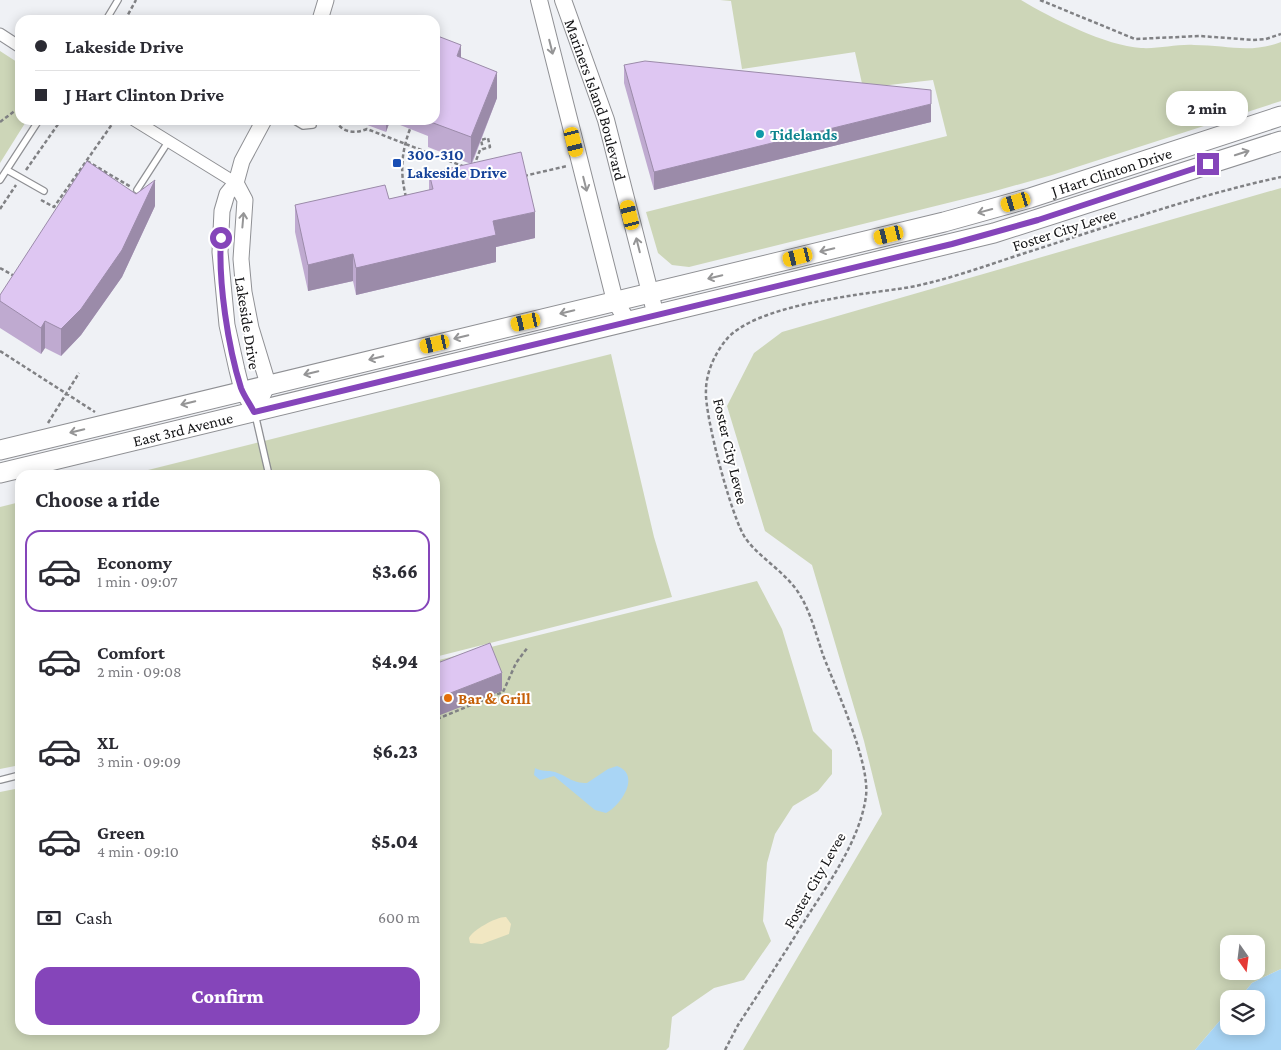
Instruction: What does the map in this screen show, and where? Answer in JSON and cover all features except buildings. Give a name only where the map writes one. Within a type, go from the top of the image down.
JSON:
[{"type":"main road","name":"Mariners Island Boulevard","points":[[539,0],[615,301],[628,322]]},
{"type":"main road","name":"Mariners Island Boulevard","points":[[563,0],[606,120],[656,316]]},
{"type":"main road","name":"J Hart Clinton Drive","points":[[650,292],[988,210],[1281,116]]},
{"type":"main road","name":"J Hart Clinton Drive","points":[[656,316],[994,233],[1281,141]]},
{"type":"main road","name":"East 3rd Avenue","points":[[0,450],[650,292]]},
{"type":"main road","name":"East 3rd Avenue","points":[[0,473],[656,316]]},
{"type":"street","points":[[322,15],[326,0]]},
{"type":"street","points":[[0,34],[15,44]]},
{"type":"street","points":[[142,125],[236,183]]},
{"type":"street","name":"Lakeside Drive","points":[[254,412],[242,390],[227,325],[220,252],[222,211],[227,194],[236,183],[245,154],[261,125]]},
{"type":"street","name":"Lakeside Drive","points":[[236,183],[245,200],[241,259],[244,292],[268,384],[254,412]]},
{"type":"lane","points":[[109,15],[118,0]]},
{"type":"lane","points":[[0,180],[36,125]]},
{"type":"lane","points":[[137,190],[168,142]]},
{"type":"lane","points":[[7,170],[44,191]]},
{"type":"lane","points":[[254,412],[268,470]]},
{"type":"lane","points":[[0,780],[15,776]]},
{"type":"path","points":[[128,15],[136,0]]},
{"type":"path","points":[[1040,0],[1136,39],[1200,36],[1253,40],[1266,39],[1281,34]]},
{"type":"path","points":[[0,122],[15,111]]},
{"type":"path","points":[[0,209],[58,125]]},
{"type":"path","points":[[54,208],[112,125]]},
{"type":"path","points":[[338,125],[344,130],[360,132],[367,129],[473,168],[480,150],[490,148],[488,138],[481,140],[484,149]]},
{"type":"path","points":[[407,203],[402,174],[402,154],[410,129]]},
{"type":"path","points":[[87,161],[137,190]]},
{"type":"path","points":[[452,168],[456,163]]},
{"type":"path","points":[[456,163],[460,172]]},
{"type":"path","points":[[520,177],[568,165]]},
{"type":"path","name":"Foster City Levee","points":[[725,1050],[738,1026],[842,860],[859,824],[866,796],[866,782],[849,723],[798,592],[782,574],[753,548],[743,535],[732,506],[710,424],[706,390],[710,369],[726,340],[740,327],[761,317],[842,297],[903,289],[989,264],[1229,188],[1281,177]]},
{"type":"path","points":[[15,187],[23,191]]},
{"type":"path","points":[[406,196],[414,194]]},
{"type":"path","points":[[39,199],[54,208],[56,216]]},
{"type":"path","points":[[0,268],[20,278]]},
{"type":"path","points":[[0,351],[110,422]]},
{"type":"path","points":[[36,441],[79,373]]},
{"type":"path","points":[[440,718],[503,692],[516,663],[528,647]]},
{"type":"green space","points":[[720,0],[1021,0],[1079,30],[1127,46],[1148,48],[1206,45],[1259,48],[1281,42],[1281,101],[1052,175],[988,193],[689,267],[672,265],[658,253],[646,212],[947,136],[933,80],[863,88],[855,52],[742,69],[731,1]]},
{"type":"green space","points":[[0,51],[15,61],[15,125],[24,125],[0,163]]},
{"type":"green space","points":[[1281,188],[1281,969],[1265,977],[1265,935],[1220,935],[1220,980],[1258,980],[1252,983],[1246,990],[1220,990],[1220,1021],[1195,1050],[743,1050],[882,814],[864,741],[812,565],[765,531],[727,406],[754,353],[782,332]]},
{"type":"green space","points":[[611,354],[654,537],[672,597],[440,656],[440,470],[148,470]]},
{"type":"green space","points":[[15,503],[15,766],[0,769],[0,507]]},
{"type":"green space","points":[[757,581],[782,629],[813,731],[832,750],[832,774],[818,791],[793,806],[775,834],[767,863],[763,921],[771,941],[744,980],[714,988],[672,1017],[669,1047],[666,1050],[0,1050],[0,792],[15,789],[15,1035],[440,1035],[440,660]]},
{"type":"sand","points":[[506,917],[511,924],[509,934],[482,944],[470,943],[469,938],[471,935],[480,928],[492,921]]},
{"type":"water","points":[[617,766],[624,770],[628,776],[628,783],[617,804],[606,813],[595,810],[554,776],[540,780],[534,775],[535,768],[555,772],[574,781],[587,783],[608,769]]},
{"type":"water","points":[[1281,969],[1281,1050],[1195,1050],[1220,1021],[1220,1035],[1265,1035],[1265,990],[1246,990],[1252,983],[1258,980],[1265,980],[1265,977]]},
{"type":"place","name":"Tidelands","points":[[760,134]]},
{"type":"place","name":"300-310 Lakeside Drive","points":[[397,163]]},
{"type":"place","name":"Bar & Grill","points":[[448,698]]},
{"type":"route","points":[[221,238],[220,252],[227,325],[242,390],[254,412],[952,244],[1038,220],[1208,164]]}]
